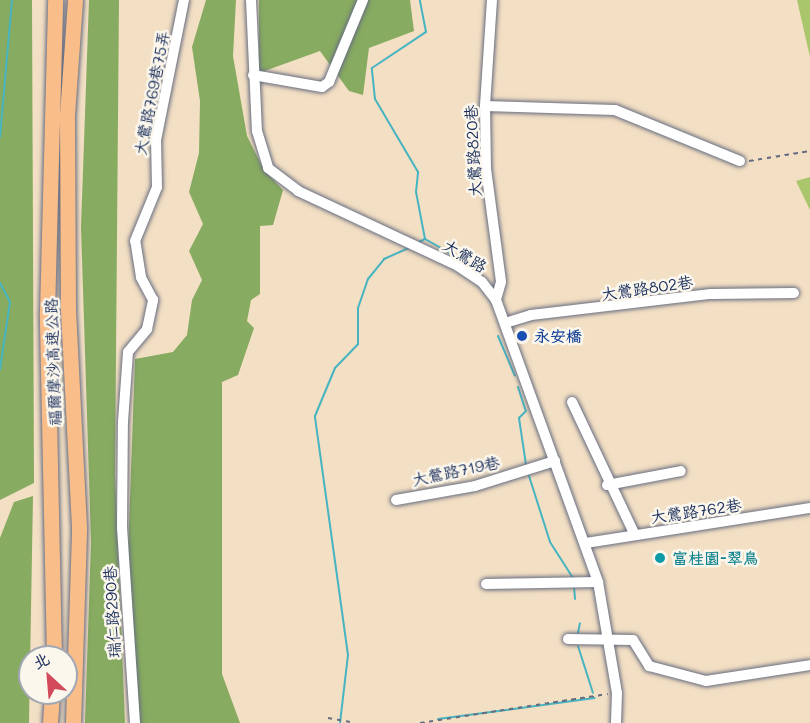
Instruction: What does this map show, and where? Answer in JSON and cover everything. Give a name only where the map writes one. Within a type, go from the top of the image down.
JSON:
[{"type":"highway","name":"福爾摩沙高速公路","points":[[54,645],[47,312],[55,0]]},
{"type":"highway","name":"福爾摩沙高速公路","points":[[74,723],[79,526],[68,310],[67,115],[75,0]]},
{"type":"highway","points":[[50,723],[51,705]]},
{"type":"street","name":"大鶯路769巷75弄","points":[[122,499],[128,352],[147,329],[153,300],[141,277],[135,241],[157,187],[156,140],[184,0]]},
{"type":"street","name":"大鶯路","points":[[251,0],[258,145],[268,168],[298,191],[416,245],[474,276],[496,300],[586,543],[598,582],[610,641],[617,693],[616,723]]},
{"type":"street","points":[[253,75],[322,87],[329,82],[363,0]]},
{"type":"street","name":"大鶯路820巷","points":[[492,0],[484,106],[486,169],[501,282],[496,300]]},
{"type":"street","points":[[484,106],[615,110],[740,160]]},
{"type":"street","name":"大鶯路802巷","points":[[505,323],[531,315],[711,294],[794,293]]},
{"type":"street","points":[[572,402],[607,484],[635,535]]},
{"type":"street","name":"大鶯路719巷","points":[[396,500],[475,486],[555,460]]},
{"type":"street","points":[[607,484],[681,471]]},
{"type":"street","name":"瑞仁路290巷","points":[[122,499],[135,723]]},
{"type":"street","name":"大鶯路762巷","points":[[586,543],[810,508]]},
{"type":"street","points":[[486,584],[598,582]]},
{"type":"street","points":[[568,639],[633,640],[649,666],[706,681],[810,665]]},
{"type":"path","points":[[740,160],[810,151]]},
{"type":"path","points":[[420,723],[617,693]]},
{"type":"path","points":[[328,718],[355,723]]},
{"type":"green space","points":[[0,0],[32,0],[34,483],[0,500]]},
{"type":"green space","points":[[89,0],[119,0],[115,474],[125,723],[85,723],[91,542],[81,227]]},
{"type":"green space","points":[[206,0],[236,0],[233,56],[247,136],[264,170],[283,190],[273,225],[260,226],[260,294],[251,300],[247,321],[254,328],[238,375],[222,382],[222,674],[240,723],[140,723],[128,553],[135,359],[173,352],[187,335],[192,300],[202,280],[189,251],[203,224],[189,192],[199,153],[200,101],[192,47]]},
{"type":"green space","points":[[259,0],[410,0],[414,31],[369,48],[363,95],[349,91],[320,51],[259,73]]},
{"type":"green space","points":[[797,0],[810,0],[810,57]]},
{"type":"green space","points":[[810,177],[810,210],[796,181]]},
{"type":"green space","points":[[33,496],[30,645],[18,645],[18,705],[29,705],[29,723],[0,723],[0,538],[14,502]]},
{"type":"waterway","points":[[0,137],[12,0]]},
{"type":"waterway","points":[[419,242],[425,239],[416,192],[418,172],[375,99],[372,68],[426,32],[420,0]]},
{"type":"waterway","points":[[425,239],[464,261]]},
{"type":"waterway","points":[[340,723],[348,655],[315,416],[335,368],[358,344],[358,308],[368,279],[384,259],[409,248]]},
{"type":"waterway","points":[[0,283],[10,302],[0,369]]},
{"type":"waterway","points":[[498,336],[515,376]]},
{"type":"waterway","points":[[518,387],[526,411],[519,418],[526,465]]},
{"type":"waterway","points":[[529,476],[550,542],[573,578]]},
{"type":"waterway","points":[[574,587],[575,599]]},
{"type":"waterway","points":[[578,633],[580,623]]},
{"type":"waterway","points":[[578,646],[593,693]]},
{"type":"waterway","points":[[438,719],[595,698]]},
{"type":"place","name":"永安橋","points":[[522,336]]},
{"type":"place","name":"富桂園-翠鳥","points":[[660,558]]}]
